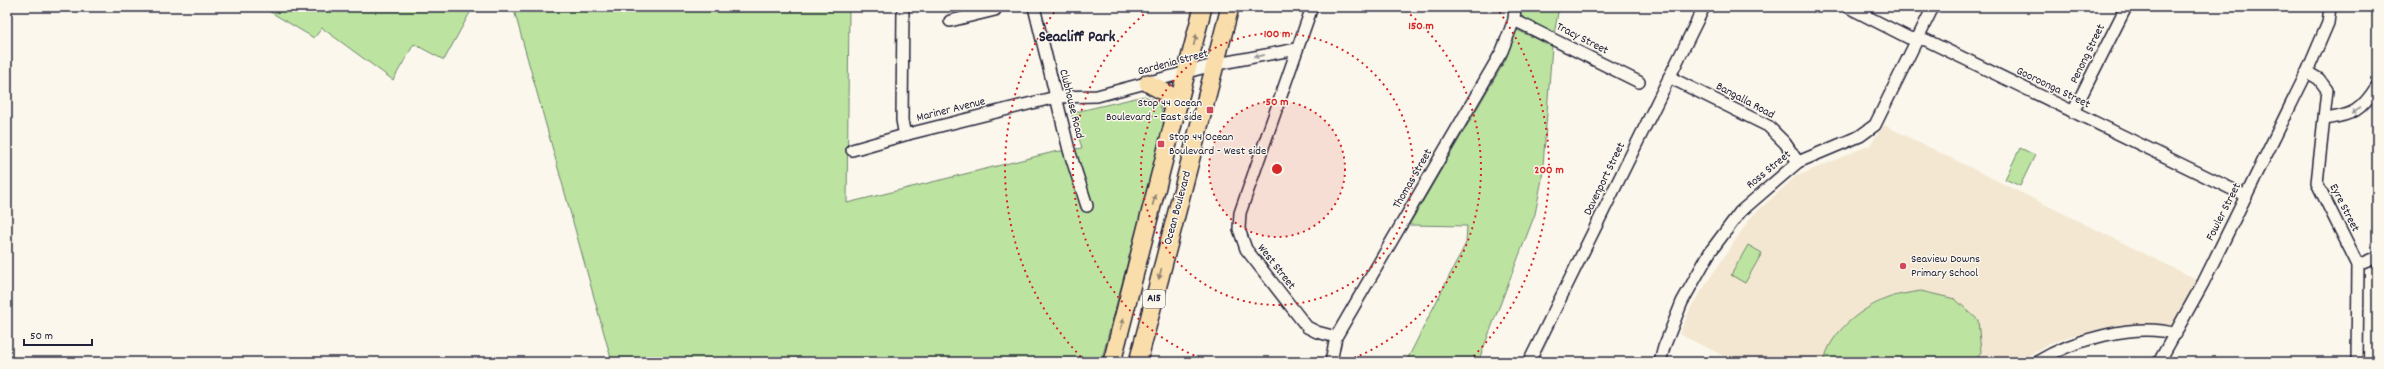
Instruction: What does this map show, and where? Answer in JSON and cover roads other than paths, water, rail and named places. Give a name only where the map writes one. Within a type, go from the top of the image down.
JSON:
[{"type":"main road","name":"Ocean Boulevard","points":[[1112,362],[1203,7]]},
{"type":"main road","name":"Ocean Boulevard","points":[[1138,362],[1170,236],[1217,64],[1230,7]]},
{"type":"main road","points":[[1148,83],[1168,94],[1172,102],[1173,110],[1169,144]]},
{"type":"main road","points":[[1137,265],[1147,242],[1158,227],[1163,226],[1167,228],[1170,236]]},
{"type":"street","name":"Mariner Avenue","points":[[902,7],[902,120],[904,131],[908,134],[1056,97]]},
{"type":"street","name":"Clubhouse Road","points":[[1034,7],[1056,97],[1087,206]]},
{"type":"street","name":"West Street","points":[[1312,7],[1240,213],[1239,229],[1246,249],[1307,327],[1317,332],[1336,337]]},
{"type":"street","name":"Thomas Street","points":[[1331,362],[1336,337],[1502,51],[1514,20],[1515,7]]},
{"type":"street","name":"Davenport Street","points":[[1529,362],[1704,7]]},
{"type":"street","name":"Gooroonga Street","points":[[1848,7],[1909,38],[1926,40],[2246,196]]},
{"type":"street","name":"Ross Street","points":[[1660,362],[1664,347],[1682,302],[1710,252],[1740,212],[1798,162],[1860,136],[1875,125],[1933,7]]},
{"type":"street","name":"Penong Street","points":[[2073,112],[2126,7]]},
{"type":"street","points":[[2307,72],[2328,24],[2330,7]]},
{"type":"street","points":[[950,21],[969,12],[995,10]]},
{"type":"street","name":"Tracy Street","points":[[1514,20],[1639,82]]},
{"type":"street","name":"Gardenia Street","points":[[1056,97],[1098,96],[1217,64],[1297,49]]},
{"type":"street","name":"Eyre Street","points":[[2307,72],[2320,79],[2327,90],[2317,183],[2358,265],[2357,362]]},
{"type":"street","name":"Fowler Street","points":[[2159,362],[2176,334],[2307,72]]},
{"type":"street","name":"Bangalla Road","points":[[1670,77],[1768,126],[1785,143],[1798,162]]},
{"type":"street","points":[[2325,119],[2352,114],[2369,100],[2377,86]]},
{"type":"street","points":[[852,150],[908,134]]},
{"type":"street","points":[[2358,265],[2377,257]]},
{"type":"street","points":[[2037,362],[2073,345],[2113,333],[2160,329],[2176,334]]},
{"type":"place","name":"Stop 44 Ocean Boulevard - East side","points":[[1210,110]]},
{"type":"place","name":"Stop 44 Ocean Boulevard - West side","points":[[1161,144]]},
{"type":"place","name":"Seaview Downs Primary School","points":[[1903,266]]},
{"type":"district","name":"Seacliff Park","points":[[1077,37]]}]
